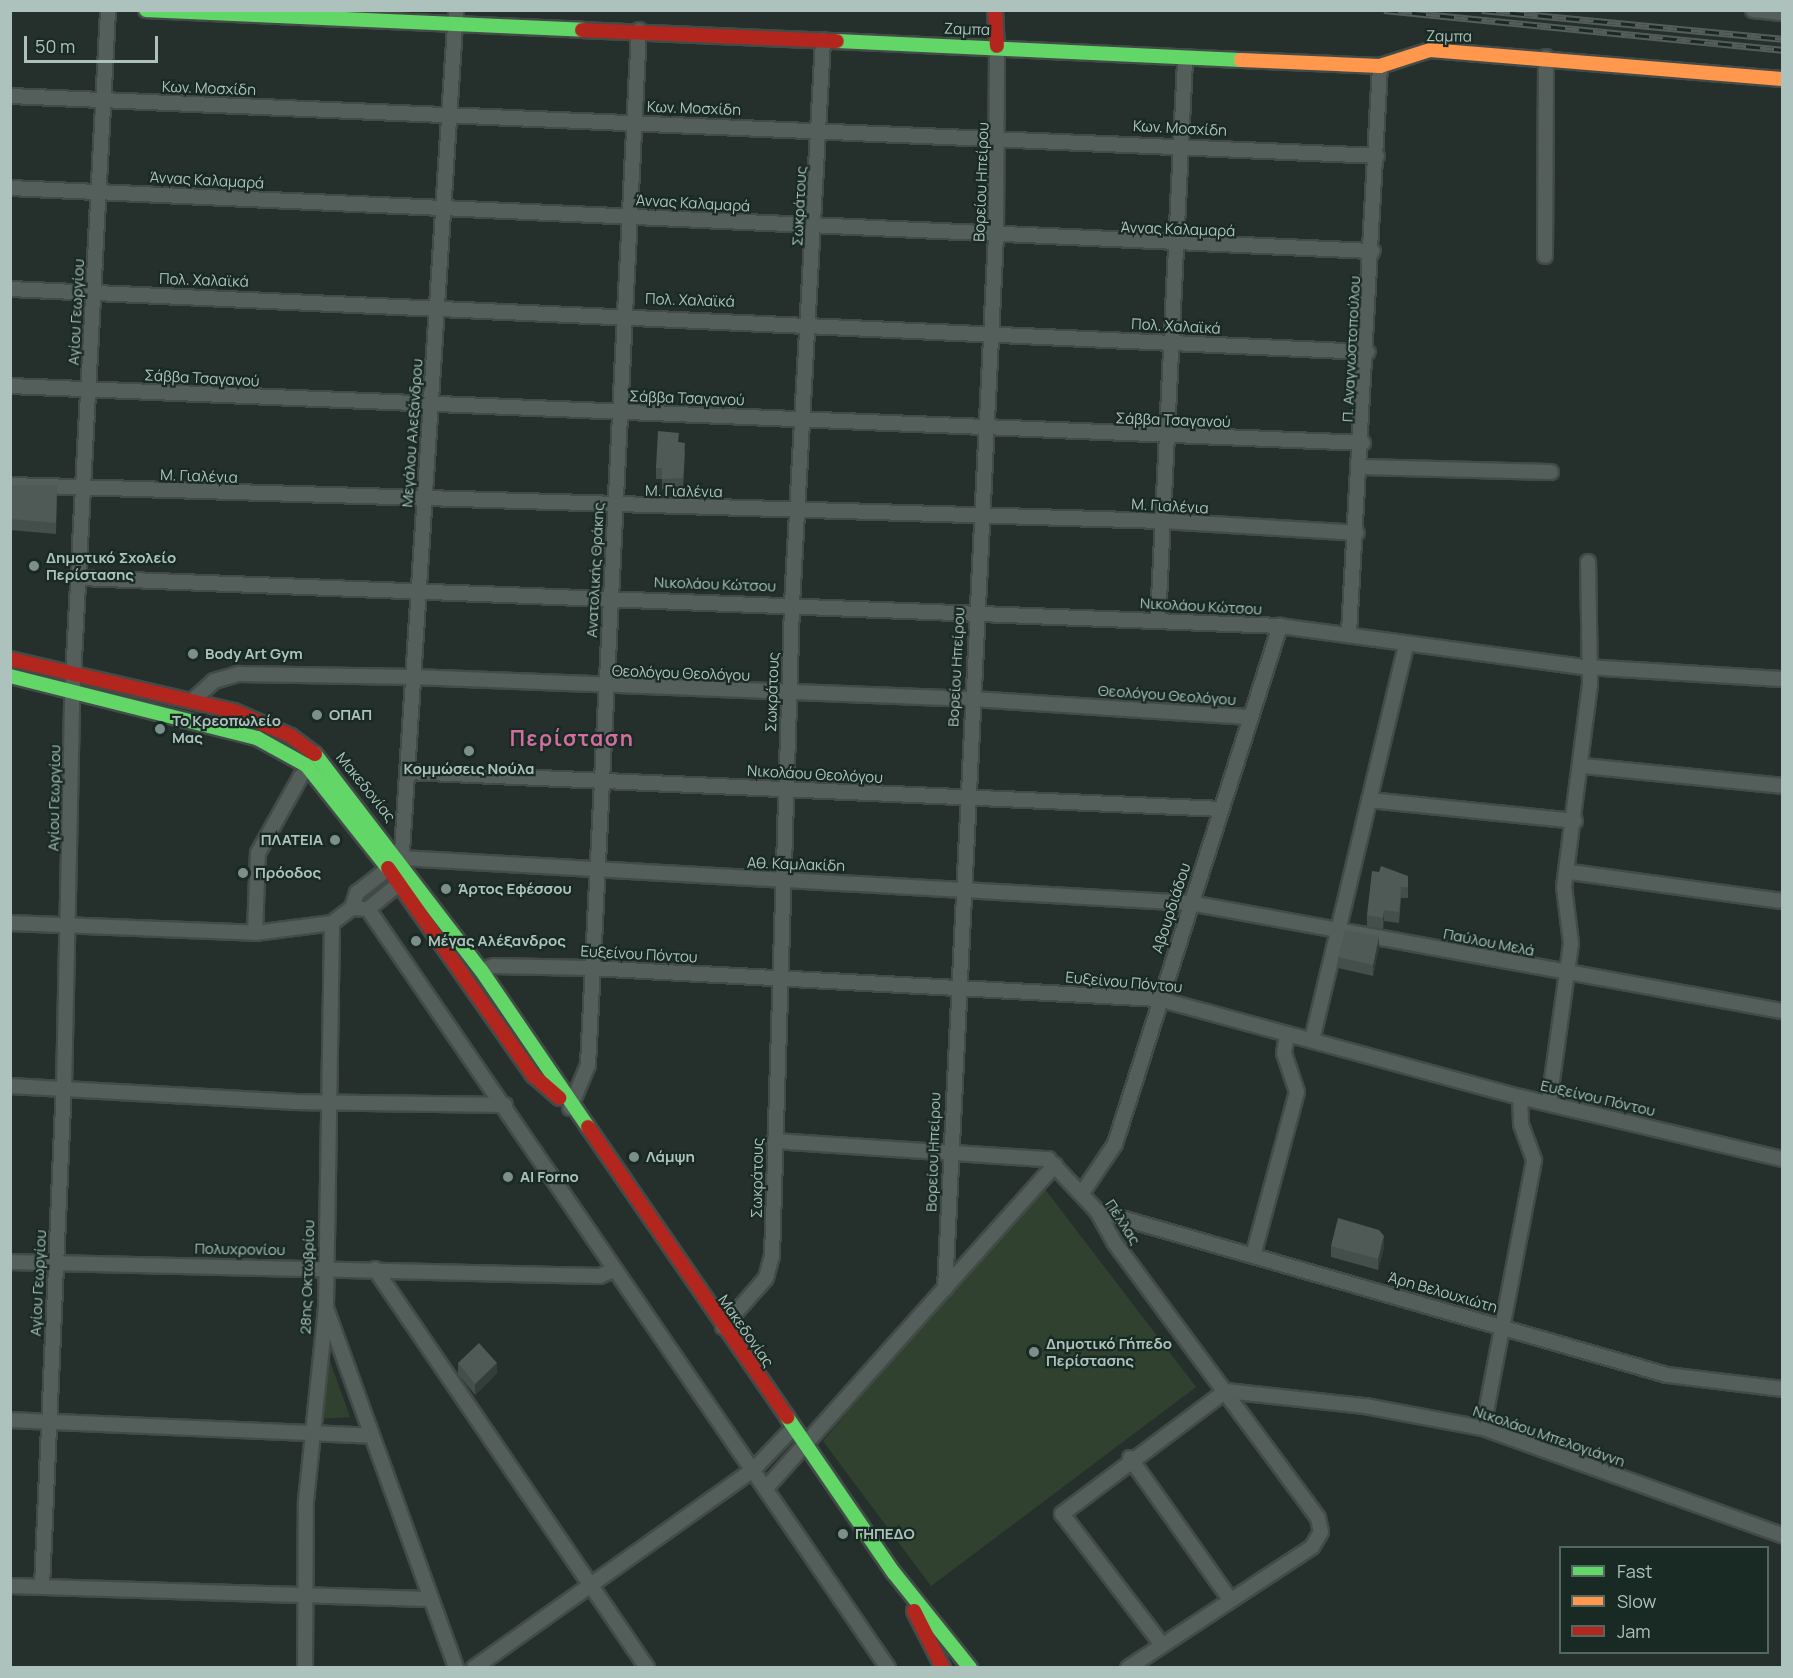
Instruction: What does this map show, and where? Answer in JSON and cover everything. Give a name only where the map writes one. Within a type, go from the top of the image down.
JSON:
[{"type":"main road","name":"Ζαμπα","points":[[146,10],[456,17],[823,40],[997,46],[1185,60],[1380,66],[1430,50],[1546,57],[1782,79]]},
{"type":"main road","points":[[995,10],[997,46]]},
{"type":"main road","name":"Μακεδονίας","points":[[10,659],[194,700],[267,724],[306,747],[341,780],[401,858],[481,970],[570,1108],[894,1573]]},
{"type":"main road","name":"Μακεδονίας","points":[[10,676],[257,738],[294,756],[316,774],[389,868],[533,1075],[570,1108]]},
{"type":"main road","points":[[894,1573],[938,1666]]},
{"type":"main road","points":[[894,1573],[970,1668]]},
{"type":"street","name":"Αγίου Γεωργίου","points":[[42,1587],[64,1088],[72,690],[86,488],[93,292],[108,10]]},
{"type":"street","points":[[1753,10],[1782,14]]},
{"type":"street","name":"Μεγάλου Αλεξάνδρου","points":[[400,883],[456,17]]},
{"type":"street","name":"Ανατολικής Θράκης","points":[[570,1108],[588,1065],[590,968],[602,782],[618,411],[639,30]]},
{"type":"street","name":"Σωκράτους","points":[[723,1327],[771,1268],[778,978],[787,788],[788,693],[815,226],[823,40]]},
{"type":"street","name":"Βορείου Ηπείρου","points":[[945,1289],[965,797],[996,236],[1000,137],[997,46]]},
{"type":"street","points":[[1545,256],[1546,57]]},
{"type":"street","points":[[1158,621],[1185,60]]},
{"type":"street","name":"Π. Αναγνωστοπούλου","points":[[1349,633],[1368,352],[1380,66]]},
{"type":"street","name":"Κων. Μοσχίδη","points":[[10,96],[450,113],[633,123],[820,128],[1180,144],[1377,156]]},
{"type":"street","name":"Άννας Καλαμαρά","points":[[10,188],[628,216],[1175,246],[1373,251]]},
{"type":"street","name":"Πολ. Χαλαϊκά","points":[[10,289],[809,322],[1368,352]]},
{"type":"street","name":"Σάββα Τσαγανού","points":[[10,386],[90,387],[431,408],[618,411],[1168,437],[1363,443]]},
{"type":"street","points":[[1361,466],[1551,472]]},
{"type":"street","name":"Μ. Γιαλένια","points":[[10,485],[615,506],[1162,521],[1357,533]]},
{"type":"street","points":[[1549,1102],[1571,936],[1564,895],[1570,872],[1590,684],[1585,667],[1588,562]]},
{"type":"street","name":"Νικολάου Κώτσου","points":[[80,578],[419,589],[1280,626],[1349,633],[1406,644],[1585,667],[1782,679]]},
{"type":"street","name":"Αβουρδιάδου","points":[[1082,1193],[1115,1144],[1159,999],[1280,626]]},
{"type":"street","points":[[1312,1040],[1406,644]]},
{"type":"street","name":"Θεολόγου Θεολόγου","points":[[194,700],[214,681],[239,674],[413,677],[606,688],[972,699],[1249,717]]},
{"type":"street","points":[[1583,766],[1782,786]]},
{"type":"street","name":"Νικολάου Θεολόγου","points":[[407,772],[1221,809]]},
{"type":"street","points":[[255,933],[258,853],[302,776]]},
{"type":"street","points":[[1369,800],[1575,822]]},
{"type":"street","points":[[10,923],[255,933],[332,923],[352,908],[357,893],[401,858]]},
{"type":"street","name":"Αθ. Καμλακίδη","points":[[401,858],[597,873],[963,886],[1190,903]]},
{"type":"street","points":[[1570,872],[1782,901]]},
{"type":"street","points":[[352,908],[368,909],[400,883]]},
{"type":"street","name":"Παύλου Μελά","points":[[1190,903],[1782,1011]]},
{"type":"street","points":[[368,909],[505,1105],[613,1270],[767,1487],[888,1668]]},
{"type":"street","name":"28ης Οκτωβρίου","points":[[305,1668],[310,1432],[326,1306],[324,1267],[332,923]]},
{"type":"street","name":"Ευξείνου Πόντου","points":[[481,970],[494,966],[590,968],[1159,999],[1520,1097],[1549,1102],[1782,1159]]},
{"type":"street","points":[[1252,1256],[1297,1092],[1284,1053],[1287,1034]]},
{"type":"street","points":[[10,1086],[328,1102],[505,1105]]},
{"type":"street","points":[[1483,1428],[1534,1160],[1521,1124],[1520,1097]]},
{"type":"street","name":"Πέλλας","points":[[774,1141],[1039,1157],[1056,1165],[1097,1211],[1318,1518],[1321,1532],[1312,1547],[1229,1598]]},
{"type":"street","points":[[767,1487],[1056,1165]]},
{"type":"street","name":"Άρη Βελουχιώτη","points":[[1097,1211],[1503,1326],[1667,1376],[1782,1389]]},
{"type":"street","name":"Πολυχρονίου","points":[[10,1262],[324,1267],[600,1276],[613,1270]]},
{"type":"street","points":[[375,1269],[646,1668]]},
{"type":"street","points":[[326,1306],[427,1599],[456,1668]]},
{"type":"street","points":[[1160,1642],[1062,1519],[1065,1509],[1130,1458],[1226,1390]]},
{"type":"street","name":"Νικολάου Μπελογιάννη","points":[[1226,1390],[1365,1406],[1483,1428],[1782,1535]]},
{"type":"street","points":[[10,1420],[371,1436]]},
{"type":"street","points":[[474,1668],[592,1589],[754,1469],[793,1428]]},
{"type":"street","points":[[1128,1668],[1160,1642],[1229,1598],[1130,1458]]},
{"type":"street","points":[[10,1586],[427,1599]]},
{"type":"green space","name":"Δημοτικό Γήπεδο Περίστασης","points":[[1041,1184],[1196,1387],[931,1586],[823,1441]]},
{"type":"green space","points":[[323,1342],[350,1417],[317,1419]]},
{"type":"building","points":[[658,431],[679,433],[678,442],[685,443],[683,478],[662,479],[662,468],[656,468]]},
{"type":"building","points":[[10,485],[57,485],[56,523],[10,519]]},
{"type":"building","points":[[1381,866],[1408,876],[1408,887],[1401,887],[1399,912],[1384,910],[1383,918],[1367,915],[1372,871],[1379,872]]},
{"type":"building","points":[[1345,930],[1379,936],[1373,965],[1338,957]]},
{"type":"building","points":[[1338,1218],[1379,1230],[1384,1236],[1378,1259],[1331,1246]]},
{"type":"building","points":[[479,1343],[497,1363],[475,1384],[458,1363]]},
{"type":"railway","points":[[1384,10],[1782,50]]},
{"type":"railway","points":[[1482,10],[1782,39]]},
{"type":"traffic: fast","points":[[146,10],[582,30]]},
{"type":"traffic: fast","points":[[837,41],[1241,60]]},
{"type":"traffic: fast","points":[[10,676],[257,738],[306,765],[388,868]]},
{"type":"traffic: fast","points":[[315,754],[481,970],[588,1127]]},
{"type":"traffic: fast","points":[[787,1417],[894,1573],[970,1668]]},
{"type":"traffic: slow","points":[[1241,60],[1380,66],[1430,50],[1782,79]]},
{"type":"traffic: jam","points":[[995,10],[997,46]]},
{"type":"traffic: jam","points":[[582,30],[837,41]]},
{"type":"traffic: jam","points":[[10,659],[234,711],[291,736],[315,754]]},
{"type":"traffic: jam","points":[[388,868],[533,1075],[559,1098]]},
{"type":"traffic: jam","points":[[588,1127],[787,1417]]},
{"type":"traffic: jam","points":[[914,1611],[943,1668]]},
{"type":"place","name":"Δημοτικό Σχολείο Περίστασης","points":[[34,566]]},
{"type":"place","name":"Body Art Gym","points":[[193,654]]},
{"type":"place","name":"ΟΠΑΠ","points":[[317,715]]},
{"type":"place","name":"Το Κρεοπωλείο Μας","points":[[160,729]]},
{"type":"place","name":"Κομμώσεις Νούλα","points":[[469,751]]},
{"type":"place","name":"ΠΛΑΤΕΙΑ","points":[[335,840]]},
{"type":"place","name":"Πρόοδος","points":[[243,873]]},
{"type":"place","name":"Άρτος Εφέσσου","points":[[446,889]]},
{"type":"place","name":"Μέγας Αλέξανδρος","points":[[416,941]]},
{"type":"place","name":"Λάμψη","points":[[634,1157]]},
{"type":"place","name":"Al Forno","points":[[508,1177]]},
{"type":"place","name":"Δημοτικό Γήπεδο Περίστασης","points":[[1034,1352]]},
{"type":"place","name":"ΓΗΠΕΔΟ","points":[[843,1534]]},
{"type":"district","name":"Περίσταση","points":[[572,738]]}]
